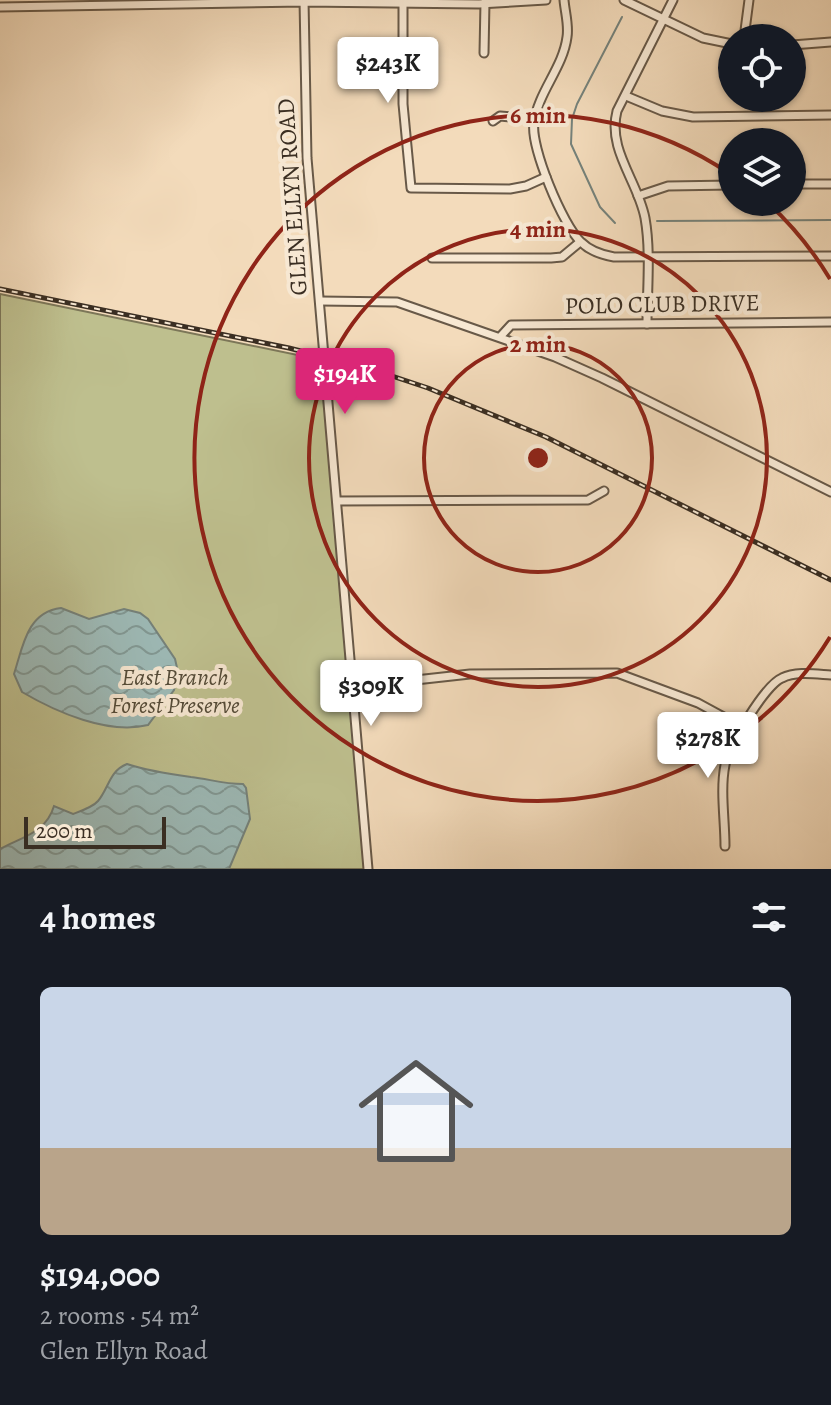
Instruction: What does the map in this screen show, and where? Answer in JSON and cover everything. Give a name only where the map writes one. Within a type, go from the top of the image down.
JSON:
[{"type":"street","points":[[0,7],[181,2],[546,0]]},
{"type":"street","points":[[564,0],[568,28],[566,43],[540,100],[534,119],[534,144],[546,177],[580,242],[596,253],[614,257],[831,256]]},
{"type":"street","points":[[624,0],[703,38],[718,41]]},
{"type":"street","points":[[647,324],[646,225],[615,138],[617,111],[673,0]]},
{"type":"street","points":[[746,24],[749,0]]},
{"type":"street","name":"GLEN ELLYN ROAD","points":[[304,1],[305,112],[368,869]]},
{"type":"street","points":[[403,2],[404,117],[409,185],[415,190],[510,189],[546,177]]},
{"type":"street","points":[[484,53],[485,2]]},
{"type":"street","points":[[806,44],[831,42]]},
{"type":"street","points":[[626,96],[662,111],[693,117],[831,115]]},
{"type":"street","points":[[493,121],[500,116],[534,119]]},
{"type":"street","points":[[806,184],[831,184]]},
{"type":"street","points":[[638,196],[668,186],[718,185]]},
{"type":"street","points":[[432,258],[562,257],[580,242]]},
{"type":"street","points":[[320,301],[397,302],[500,337],[602,378],[831,492]]},
{"type":"street","name":"POLO CLUB DRIVE","points":[[500,337],[511,325],[831,322]]},
{"type":"street","points":[[337,501],[588,500],[604,491]]},
{"type":"street","points":[[352,687],[474,674],[617,673],[698,703],[744,728]]},
{"type":"street","points":[[725,846],[724,767],[729,752],[775,681],[790,675],[831,675]]},
{"type":"green space","name":"East Branch Forest Preserve","points":[[0,294],[322,360],[366,869],[0,869]]},
{"type":"water","points":[[61,608],[89,619],[124,609],[140,613],[148,619],[175,659],[178,672],[174,690],[148,725],[116,727],[83,720],[22,692],[14,674],[28,632],[41,616]]},
{"type":"water","points":[[127,764],[243,784],[250,819],[229,869],[0,869],[0,849],[39,828],[54,806],[73,814],[93,805],[102,796],[116,771]]},
{"type":"waterway","points":[[615,223],[600,207],[571,144],[572,119],[577,104],[622,17]]},
{"type":"waterway","points":[[657,221],[831,220]]},
{"type":"railway","points":[[0,289],[289,348],[371,369],[428,388],[546,437],[831,580]]}]
